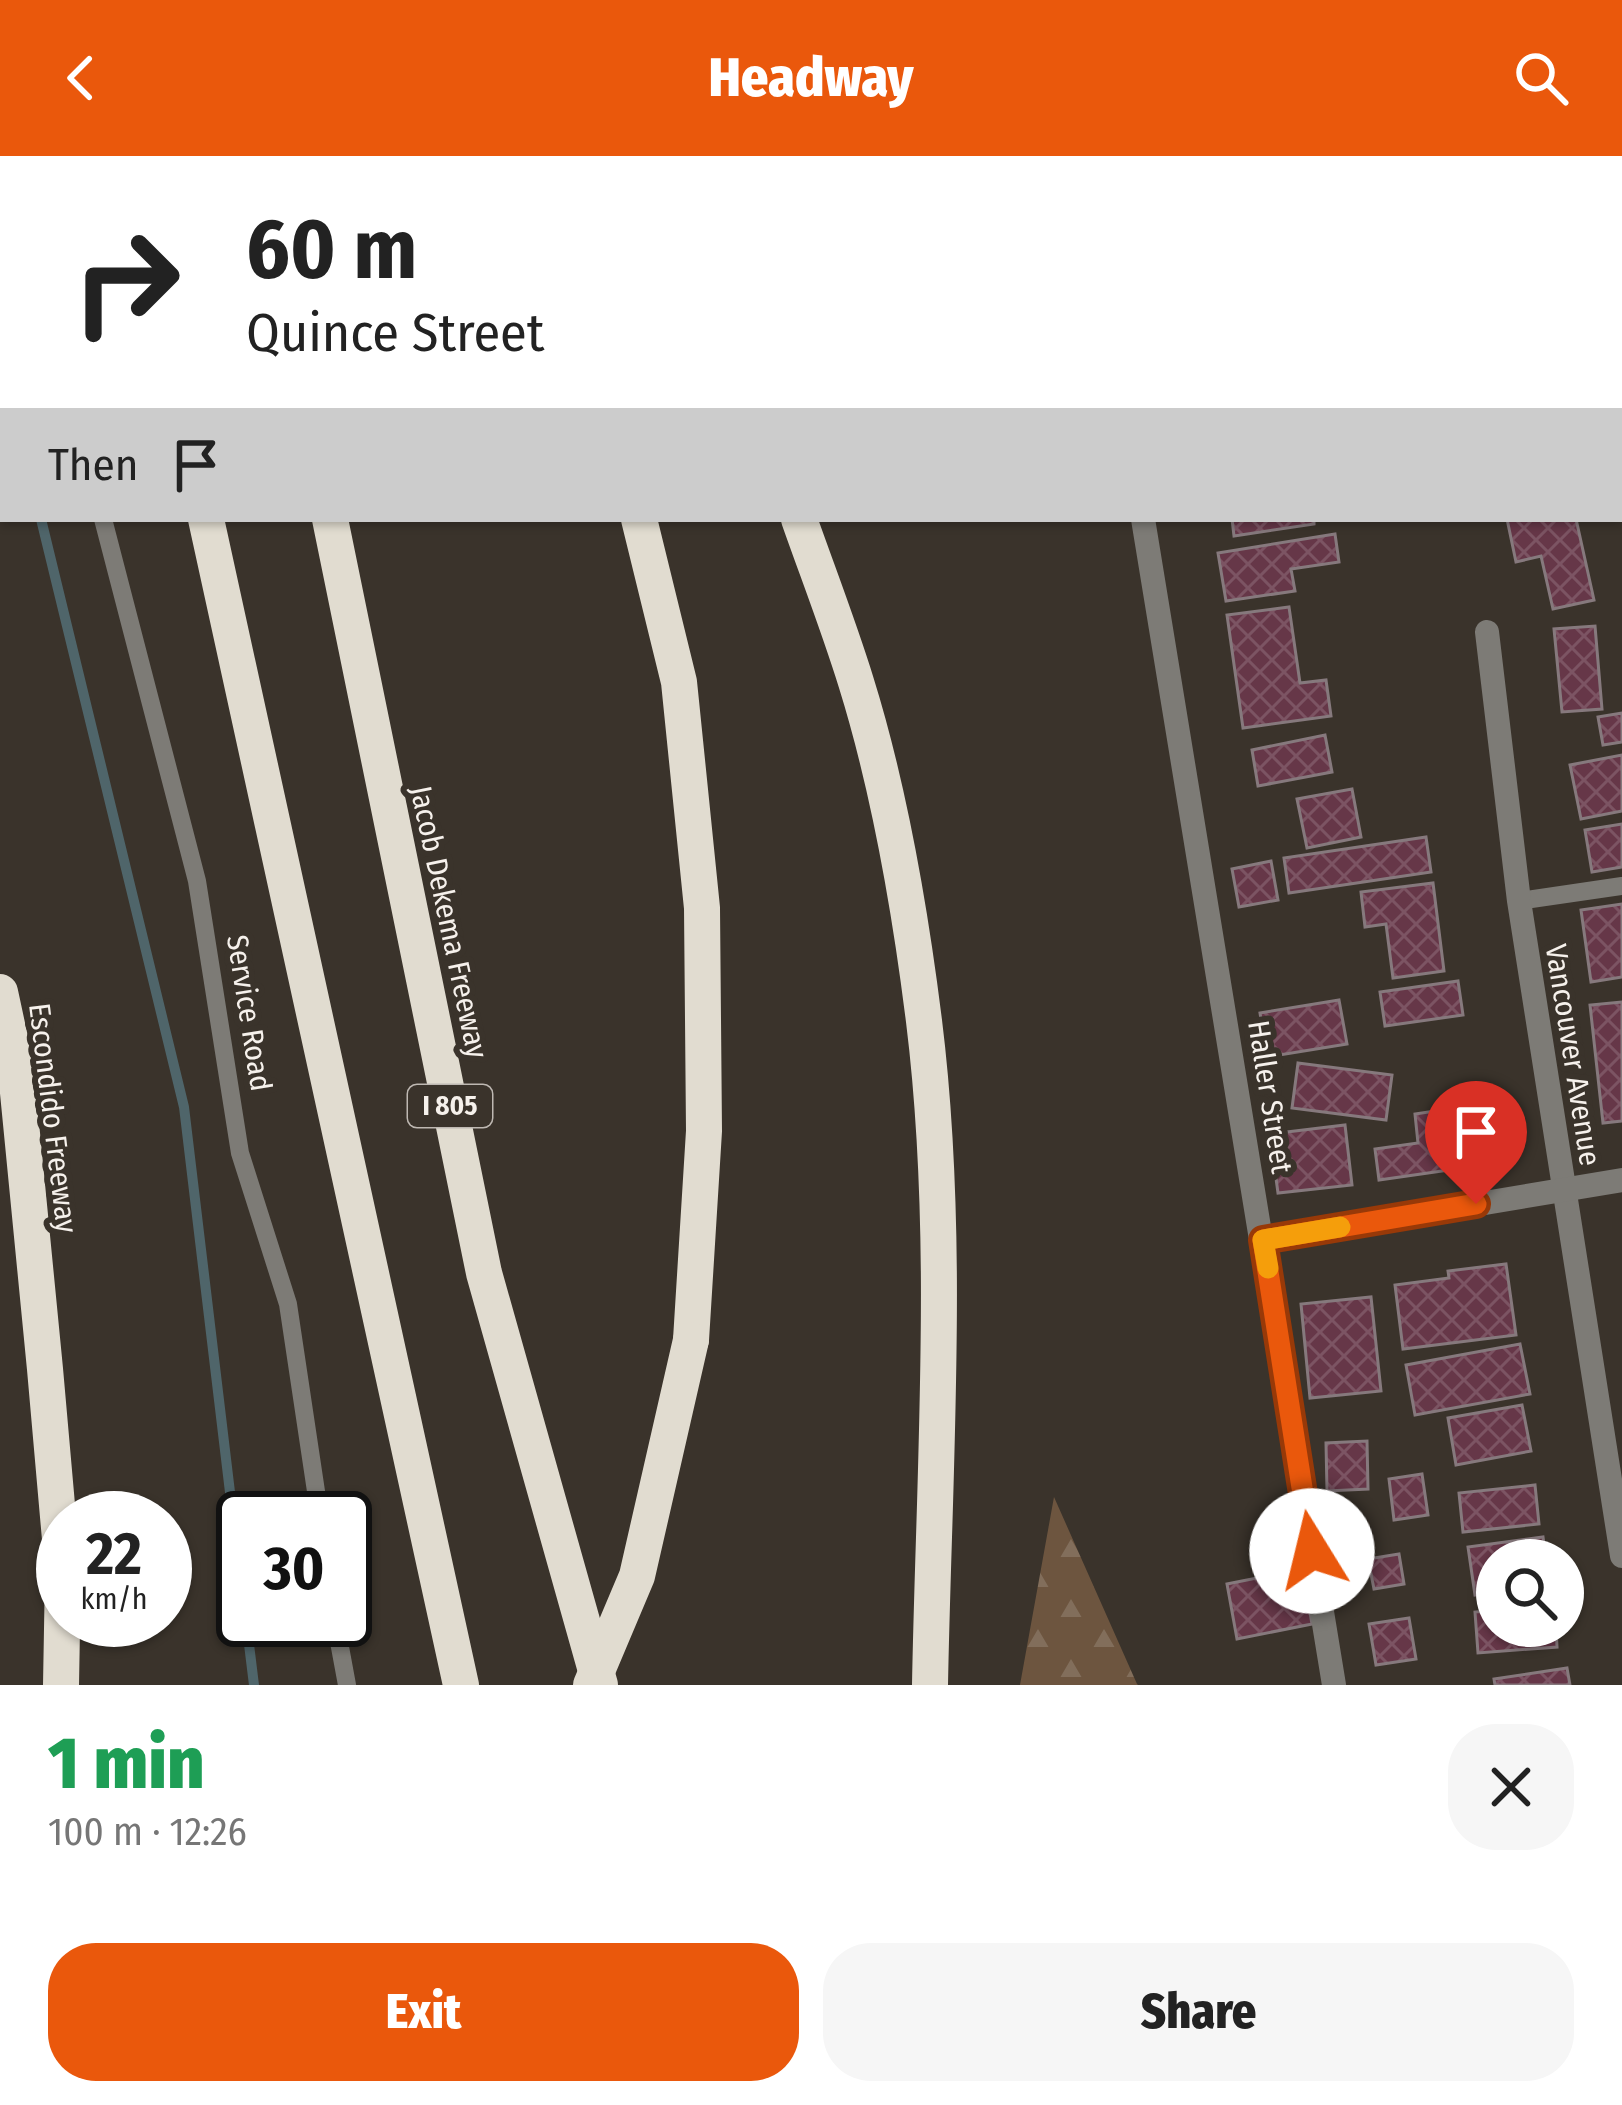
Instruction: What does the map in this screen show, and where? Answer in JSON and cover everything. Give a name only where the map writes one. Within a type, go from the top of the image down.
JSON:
[{"type":"highway","points":[[207,522],[461,1685]]},
{"type":"highway","name":"Jacob Dekema Freeway","points":[[330,522],[484,1273],[595,1685]]},
{"type":"highway","points":[[595,1685],[637,1576],[691,1340],[704,1131],[702,908],[679,682],[640,522]]},
{"type":"highway","points":[[801,522],[857,686],[898,862],[924,1023],[934,1162],[937,1337],[930,1685]]},
{"type":"highway","name":"Escondido Freeway","points":[[0,992],[15,1062],[45,1369],[62,1573],[61,1685]]},
{"type":"street","name":"Haller Street","points":[[1143,522],[1334,1685]]},
{"type":"street","name":"Vancouver Avenue","points":[[1487,632],[1519,901],[1622,1556]]},
{"type":"street","points":[[1263,1240],[1622,1180]]},
{"type":"lane","name":"Service Road","points":[[104,522],[197,880],[240,1153],[288,1304],[316,1491]]},
{"type":"lane","points":[[1519,901],[1622,886]]},
{"type":"lane","points":[[340,1647],[347,1685]]},
{"type":"green space","points":[[1054,1497],[1137,1684],[1138,1685],[1020,1685]]},
{"type":"building","points":[[1232,522],[1314,522],[1314,524],[1234,536]]},
{"type":"building","points":[[1508,522],[1577,522],[1594,600],[1553,609],[1541,556],[1516,562]]},
{"type":"building","points":[[1335,534],[1339,562],[1291,569],[1295,591],[1226,601],[1218,553]]},
{"type":"building","points":[[1289,607],[1300,683],[1326,680],[1331,716],[1243,728],[1227,615]]},
{"type":"building","points":[[1595,626],[1602,709],[1562,712],[1554,629]]},
{"type":"building","points":[[1622,713],[1622,742],[1603,745],[1598,717]]},
{"type":"building","points":[[1325,735],[1332,772],[1258,786],[1252,750]]},
{"type":"building","points":[[1622,755],[1622,811],[1581,819],[1570,765]]},
{"type":"building","points":[[1352,789],[1361,837],[1307,848],[1297,799]]},
{"type":"building","points":[[1622,824],[1622,867],[1592,872],[1585,830]]},
{"type":"building","points":[[1426,837],[1431,872],[1289,893],[1284,858]]},
{"type":"building","points":[[1271,861],[1278,900],[1239,907],[1232,869]]},
{"type":"building","points":[[1433,883],[1444,971],[1393,978],[1386,924],[1365,927],[1361,892]]},
{"type":"building","points":[[1622,904],[1622,977],[1591,982],[1581,910]]},
{"type":"building","points":[[1458,981],[1463,1015],[1385,1026],[1380,992]]},
{"type":"building","points":[[1339,1000],[1347,1044],[1267,1057],[1260,1013]]},
{"type":"building","points":[[1622,1002],[1622,1121],[1603,1123],[1590,1005]]},
{"type":"building","points":[[1298,1063],[1392,1075],[1386,1120],[1292,1108]]},
{"type":"building","points":[[1482,1104],[1491,1164],[1379,1180],[1375,1149],[1418,1143],[1415,1114]]},
{"type":"building","points":[[1345,1125],[1352,1185],[1278,1193],[1270,1134]]},
{"type":"building","points":[[1506,1264],[1516,1335],[1403,1349],[1395,1285],[1449,1278],[1448,1271]]},
{"type":"building","points":[[1371,1297],[1381,1391],[1310,1398],[1301,1304]]},
{"type":"building","points":[[1520,1344],[1530,1394],[1415,1415],[1406,1365]]},
{"type":"building","points":[[1522,1405],[1531,1451],[1456,1465],[1448,1418]]},
{"type":"building","points":[[1367,1441],[1368,1489],[1327,1491],[1326,1443]]},
{"type":"building","points":[[1422,1474],[1428,1515],[1394,1520],[1389,1479]]},
{"type":"building","points":[[1535,1485],[1539,1524],[1463,1532],[1459,1493]]},
{"type":"building","points":[[1476,1546],[1476,1595],[1475,1595],[1468,1547]]},
{"type":"building","points":[[1399,1554],[1404,1584],[1374,1589],[1368,1559]]},
{"type":"building","points":[[1302,1569],[1312,1624],[1237,1639],[1227,1584]]},
{"type":"building","points":[[1409,1618],[1416,1659],[1376,1665],[1369,1624]]},
{"type":"building","points":[[1478,1647],[1557,1647],[1478,1653]]},
{"type":"building","points":[[1567,1668],[1570,1685],[1495,1685],[1494,1679]]},
{"type":"waterway","points":[[42,522],[184,1107],[230,1491]]},
{"type":"waterway","points":[[249,1647],[254,1685]]},
{"type":"slow traffic","points":[[1268,1268],[1263,1240],[1340,1227]]},
{"type":"route","points":[[1312,1551],[1263,1240],[1476,1204]]}]
